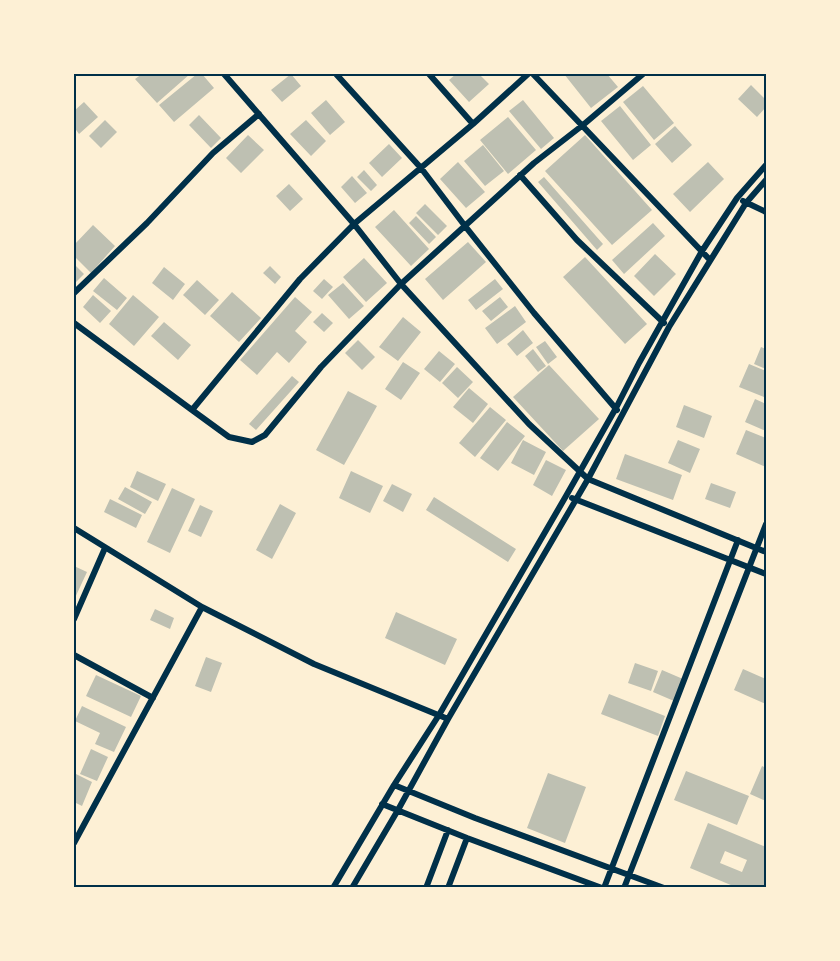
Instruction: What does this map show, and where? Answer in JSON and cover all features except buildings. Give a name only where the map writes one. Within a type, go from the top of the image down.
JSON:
[{"type":"street","points":[[224,74],[354,224],[401,284],[530,424],[588,479],[766,552]]},
{"type":"street","points":[[336,74],[421,168],[534,313],[621,415]]},
{"type":"street","points":[[429,74],[472,124]]},
{"type":"street","points":[[192,410],[300,279],[354,224],[528,74]]},
{"type":"street","points":[[533,74],[710,260]]},
{"type":"street","points":[[74,323],[229,437],[252,442],[265,435],[321,367],[401,284],[520,175],[643,74]]},
{"type":"street","points":[[74,293],[147,223],[213,153],[259,114]]},
{"type":"street","points":[[333,888],[382,804],[439,715],[566,496],[702,251],[737,198],[766,165]]},
{"type":"street","points":[[520,175],[577,240],[669,327]]},
{"type":"street","points":[[352,888],[588,479],[669,327],[746,203],[766,180]]},
{"type":"street","points":[[737,198],[766,212]]},
{"type":"street","points":[[566,496],[766,574]]},
{"type":"street","points":[[624,888],[766,524]]},
{"type":"street","points":[[74,528],[202,607],[314,664],[448,719]]},
{"type":"street","points":[[382,804],[603,888],[738,540]]},
{"type":"street","points":[[74,619],[105,548]]},
{"type":"street","points":[[74,843],[202,607]]},
{"type":"street","points":[[74,655],[153,698]]},
{"type":"street","points":[[394,785],[475,818],[664,888]]},
{"type":"street","points":[[426,888],[448,830]]},
{"type":"street","points":[[448,888],[467,838]]}]
